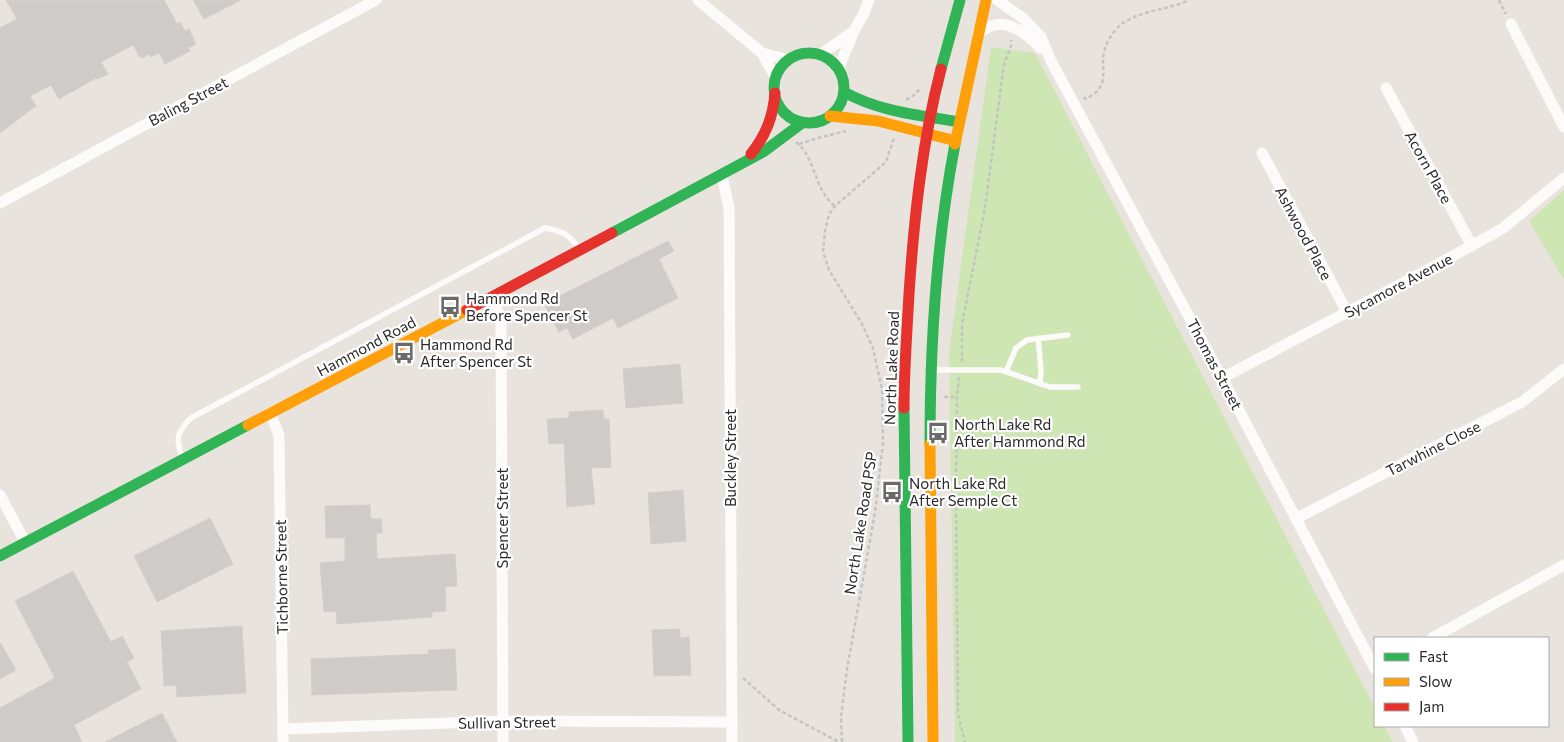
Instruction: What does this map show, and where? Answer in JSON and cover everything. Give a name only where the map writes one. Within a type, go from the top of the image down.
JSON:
[{"type":"main road","name":"North Lake Road","points":[[908,742],[904,406],[912,235],[936,89],[960,0]]},
{"type":"main road","points":[[933,742],[929,407],[934,298],[940,238],[959,122],[986,0]]},
{"type":"main road","points":[[798,55],[820,55],[830,61],[838,70],[843,80],[844,92],[842,101],[830,116],[817,122],[802,122],[792,119],[784,112],[778,103],[775,93],[776,79],[780,69],[788,60],[798,55]]},
{"type":"main road","points":[[844,92],[872,106],[959,122]]},
{"type":"main road","name":"Hammond Road","points":[[745,160],[765,136],[771,122],[775,93]]},
{"type":"main road","points":[[830,116],[850,116],[871,120],[956,141]]},
{"type":"main road","name":"Hammond Road","points":[[0,556],[722,176],[745,160],[763,152],[802,122]]},
{"type":"street","name":"Baling Street","points":[[0,203],[376,0]]},
{"type":"street","points":[[698,0],[762,53],[776,79]]},
{"type":"street","points":[[838,70],[869,0]]},
{"type":"street","name":"Thomas Street","points":[[997,0],[1023,18],[1041,37],[1050,61],[1297,518],[1374,667]]},
{"type":"street","name":"Thomas Street","points":[[978,33],[989,26],[1001,23],[1012,25],[1034,40],[1050,61]]},
{"type":"street","points":[[1512,24],[1564,127]]},
{"type":"street","points":[[820,55],[854,31]]},
{"type":"street","points":[[762,53],[788,60]]},
{"type":"street","name":"Acorn Place","points":[[1386,88],[1472,246]]},
{"type":"street","name":"Ashwood Place","points":[[1262,153],[1347,312]]},
{"type":"street","name":"Buckley Street","points":[[722,176],[728,208],[732,742]]},
{"type":"street","name":"Sycamore Avenue","points":[[1222,378],[1502,229],[1564,178]]},
{"type":"street","name":"Spencer Street","points":[[492,296],[501,325],[503,742]]},
{"type":"street","name":"Tarwhine Close","points":[[1297,518],[1522,402],[1564,369]]},
{"type":"street","name":"Tichborne Street","points":[[270,413],[280,435],[283,742]]},
{"type":"street","points":[[0,495],[25,542]]},
{"type":"street","points":[[1434,637],[1564,564]]},
{"type":"street","name":"Sullivan Street","points":[[283,729],[503,721],[732,722]]},
{"type":"street","points":[[1406,727],[1413,742]]},
{"type":"lane","points":[[182,460],[177,440],[180,428],[191,418],[545,228],[558,230],[571,237],[580,250]]},
{"type":"lane","points":[[1006,372],[1016,348],[1027,340],[1068,335]]},
{"type":"lane","points":[[1038,338],[1041,370],[1040,384]]},
{"type":"lane","points":[[931,370],[1001,370],[1050,387],[1078,386]]},
{"type":"path","points":[[1081,91],[1086,100],[1100,88],[1103,80],[1103,57],[1108,42],[1114,31],[1122,24],[1135,17],[1189,0]]},
{"type":"path","points":[[1499,0],[1512,24]]},
{"type":"path","points":[[799,144],[836,132],[855,130]]},
{"type":"path","points":[[787,134],[799,144],[813,167],[820,190],[827,200],[835,206],[886,162],[894,138],[886,136]]},
{"type":"path","name":"North Lake Road PSP","points":[[835,206],[829,214],[823,252],[829,270],[862,324],[873,348],[882,390],[883,443],[876,512],[840,717],[840,742]]},
{"type":"path","points":[[731,668],[779,710],[840,742]]},
{"type":"green space","points":[[991,47],[1035,53],[1374,706],[1374,727],[1385,727],[1393,742],[955,742],[949,353]]},
{"type":"green space","points":[[1564,190],[1564,280],[1529,221]]},
{"type":"building","points":[[6,0],[164,0],[177,24],[180,22],[185,31],[189,29],[196,44],[188,48],[190,51],[165,64],[159,53],[151,57],[149,54],[143,58],[139,56],[133,45],[101,62],[108,74],[96,78],[59,99],[51,85],[30,96],[36,106],[0,133],[0,28],[17,19]]},
{"type":"building","points":[[193,0],[241,0],[204,19]]},
{"type":"building","points":[[668,241],[674,251],[659,259],[678,298],[618,328],[613,318],[573,339],[567,328],[559,332],[544,304]]},
{"type":"building","points":[[680,364],[683,403],[626,408],[623,369]]},
{"type":"building","points":[[603,410],[604,419],[609,419],[611,467],[591,468],[595,504],[567,507],[564,443],[549,444],[547,419],[569,418],[569,412]]},
{"type":"building","points":[[683,490],[686,541],[651,544],[648,493]]},
{"type":"building","points":[[370,505],[371,519],[381,519],[382,533],[376,533],[377,559],[455,554],[457,586],[445,587],[446,611],[432,612],[432,617],[337,624],[336,611],[324,612],[320,563],[345,561],[345,538],[326,538],[325,506]]},
{"type":"building","points":[[210,518],[233,564],[157,602],[134,556]]},
{"type":"building","points":[[73,571],[111,642],[122,636],[134,658],[127,662],[141,689],[74,725],[82,742],[0,742],[0,708],[55,678],[15,601]]},
{"type":"building","points":[[242,626],[246,693],[177,697],[176,685],[164,686],[161,631]]},
{"type":"building","points":[[680,629],[680,638],[689,637],[691,675],[654,676],[652,630]]},
{"type":"building","points":[[0,642],[16,670],[0,679]]},
{"type":"building","points":[[455,649],[457,690],[312,695],[311,659],[428,654],[428,650]]},
{"type":"building","points":[[162,713],[177,742],[105,742]]},
{"type":"traffic: fast","points":[[941,69],[960,0]]},
{"type":"traffic: fast","points":[[809,53],[828,59],[838,69],[844,88],[838,107],[828,117],[809,123],[790,117],[780,107],[774,88],[780,69],[790,59],[809,53]]},
{"type":"traffic: fast","points":[[844,92],[858,99],[886,108],[959,122]]},
{"type":"traffic: fast","points":[[612,233],[763,152],[802,123]]},
{"type":"traffic: fast","points":[[930,444],[931,368],[935,293],[943,218],[955,144]]},
{"type":"traffic: fast","points":[[904,408],[908,742]]},
{"type":"traffic: fast","points":[[0,556],[248,425]]},
{"type":"traffic: slow","points":[[955,144],[986,0]]},
{"type":"traffic: slow","points":[[830,116],[878,121],[956,141]]},
{"type":"traffic: slow","points":[[248,425],[467,310]]},
{"type":"traffic: slow","points":[[930,444],[933,742]]},
{"type":"traffic: jam","points":[[904,408],[909,294],[916,209],[924,152],[941,69]]},
{"type":"traffic: jam","points":[[751,154],[761,140],[768,125],[773,110],[775,93]]},
{"type":"traffic: jam","points":[[467,310],[612,233]]},
{"type":"place","name":"Hammond Rd Before Spencer St","points":[[450,307]]},
{"type":"place","name":"Hammond Rd After Spencer St","points":[[404,353]]},
{"type":"place","name":"North Lake Rd After Hammond Rd","points":[[938,433]]},
{"type":"place","name":"North Lake Rd After Semple Ct","points":[[892,492]]}]
